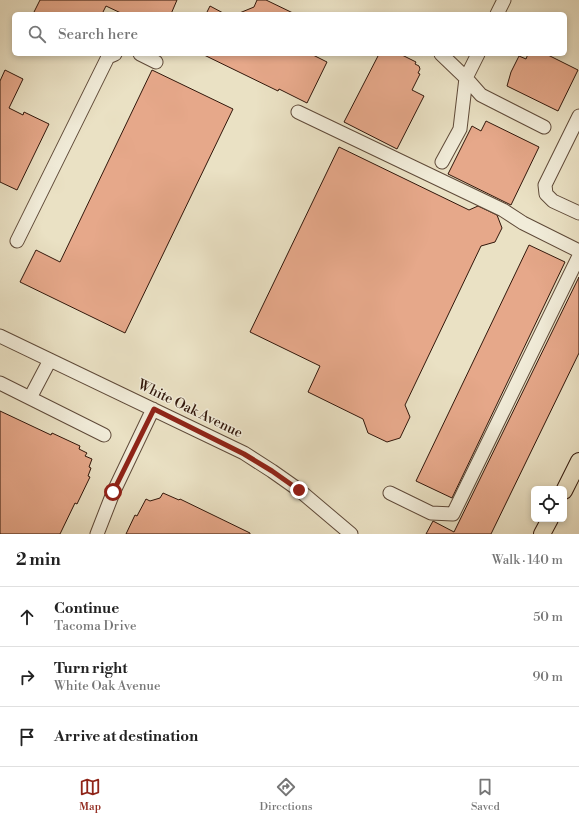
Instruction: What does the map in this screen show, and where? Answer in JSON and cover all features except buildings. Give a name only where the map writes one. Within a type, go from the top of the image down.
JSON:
[{"type":"main road","points":[[566,486],[579,461]]},
{"type":"main road","points":[[542,534],[548,522]]},
{"type":"street","points":[[498,12],[504,0]]},
{"type":"street","points":[[17,242],[108,58],[112,56]]},
{"type":"street","points":[[144,56],[156,62]]},
{"type":"street","points":[[442,56],[466,78],[481,95],[544,127]]},
{"type":"street","points":[[442,162],[460,129],[466,78],[477,56]]},
{"type":"street","points":[[298,112],[503,210],[523,223],[579,251]]},
{"type":"street","points":[[579,116],[575,133],[545,185],[546,194],[553,201],[579,213]]},
{"type":"street","points":[[390,493],[431,513],[453,514],[579,256]]},
{"type":"street","name":"White Oak Avenue","points":[[0,336],[154,409],[244,454],[299,490],[351,534]]},
{"type":"street","points":[[30,398],[50,360]]},
{"type":"street","points":[[0,383],[104,435]]},
{"type":"street","points":[[98,534],[113,492],[154,409]]},
{"type":"route","points":[[113,492],[154,409],[244,454],[299,490]]}]
